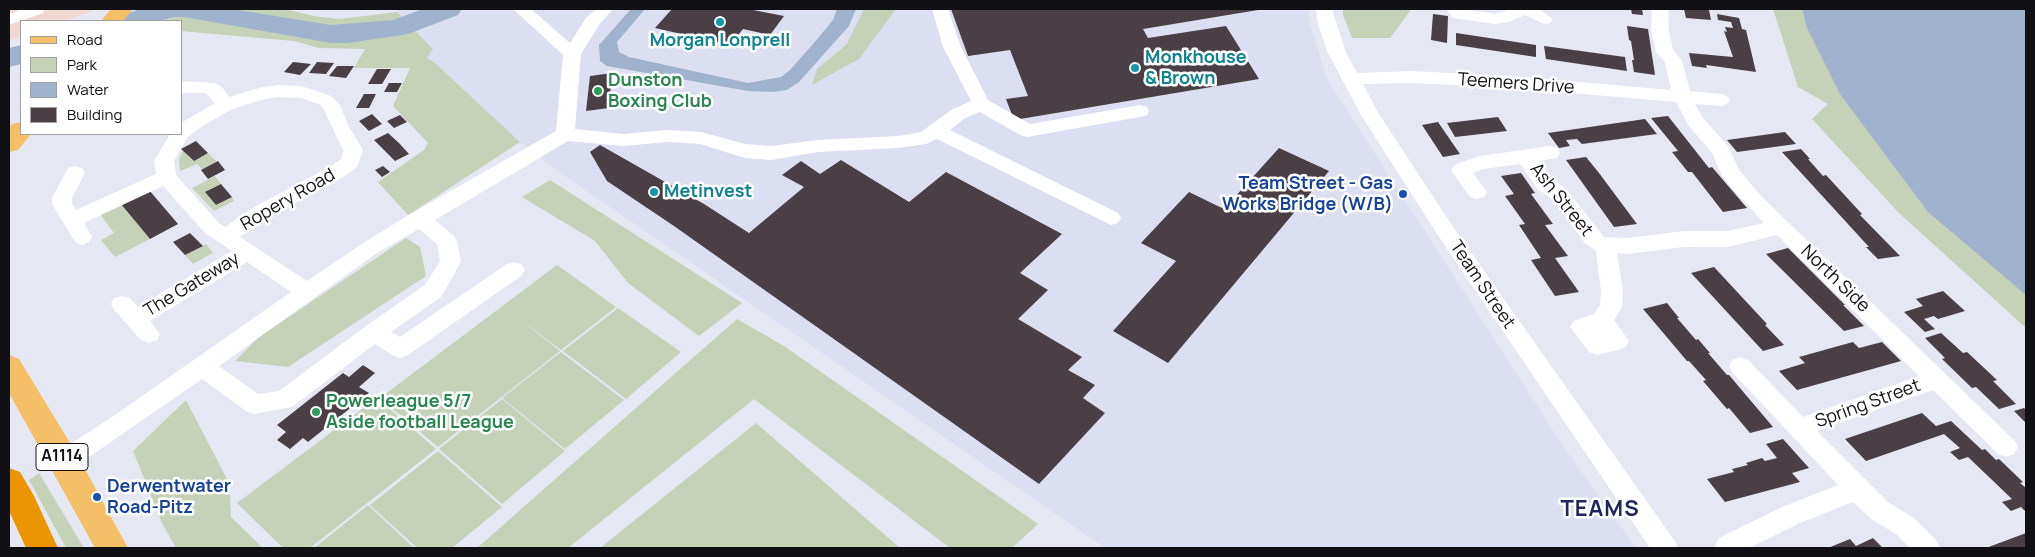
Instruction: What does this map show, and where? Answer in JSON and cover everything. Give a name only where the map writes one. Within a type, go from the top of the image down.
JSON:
[{"type":"highway","points":[[9,482],[23,506],[42,548]]},
{"type":"main road","points":[[9,144],[20,131]]},
{"type":"main road","name":"A1114","points":[[9,367],[112,548]]},
{"type":"street","points":[[9,20],[37,9]]},
{"type":"street","points":[[521,9],[572,54]]},
{"type":"street","points":[[565,134],[572,54],[592,22],[605,9]]},
{"type":"street","points":[[940,9],[952,47],[981,104],[1028,131],[1140,111]]},
{"type":"street","points":[[1454,9],[1458,14],[1495,19],[1527,9],[1544,19]]},
{"type":"street","name":"North Side","points":[[1660,9],[1660,30],[1665,52],[1673,60],[1682,97],[1696,122],[1721,151],[1730,173],[1755,202],[2006,447]]},
{"type":"street","name":"Team Street","points":[[1326,16],[1337,53],[1370,115],[1446,232],[1665,548]]},
{"type":"street","name":"Teemers Drive","points":[[1350,79],[1411,77],[1484,81],[1721,100]]},
{"type":"street","points":[[182,87],[209,87],[216,91],[225,105]]},
{"type":"street","name":"Ropery Road","points":[[182,132],[225,105],[263,93],[278,91],[313,95],[331,105],[352,150],[352,156],[345,167],[258,214],[225,237]]},
{"type":"street","points":[[64,461],[120,424],[370,248],[565,134],[622,140],[668,136],[701,138],[745,152],[771,153],[818,146],[898,142],[926,138],[958,114],[981,104]]},
{"type":"street","points":[[937,130],[1111,218]]},
{"type":"street","name":"Ropery Road","points":[[179,135],[164,161],[166,177],[202,219],[225,237],[297,284],[305,292]]},
{"type":"street","name":"Ash Street","points":[[1477,192],[1461,170],[1480,163],[1550,152]]},
{"type":"street","name":"Ash Street","points":[[1525,156],[1545,184],[1560,196],[1591,237],[1599,244],[1616,246]]},
{"type":"street","points":[[75,173],[62,198],[62,204],[82,237]]},
{"type":"street","points":[[71,220],[166,177]]},
{"type":"street","points":[[201,366],[254,404],[284,400],[374,332],[433,291],[451,262],[447,241],[419,218]]},
{"type":"street","points":[[1602,320],[1611,307],[1616,246],[1684,239],[1728,238],[1781,227]]},
{"type":"street","name":"The Gateway","points":[[136,319],[247,252]]},
{"type":"street","points":[[374,332],[400,350],[514,270]]},
{"type":"street","points":[[1740,366],[1880,511],[1905,526],[1927,548]]},
{"type":"street","name":"Spring Street","points":[[1799,428],[1937,379]]},
{"type":"street","points":[[1728,546],[1791,515],[1858,489]]},
{"type":"shaded area","points":[[9,9],[98,9],[67,20],[20,20],[20,36],[9,40]]},
{"type":"shaded area","points":[[398,9],[1309,9],[1309,20],[1327,79],[1563,446],[1636,548],[1105,548],[555,169],[520,142],[435,63],[427,58],[433,49],[397,12]]},
{"type":"green space","points":[[137,9],[285,9],[314,16],[339,19],[397,12],[433,49],[427,58],[435,63],[520,142],[408,215],[378,182],[424,150],[428,143],[393,106],[410,68],[354,68],[365,49],[319,48],[294,41],[182,31],[182,20],[128,20]]},
{"type":"green space","points":[[864,9],[896,9],[859,59],[812,85],[817,69],[847,44]]},
{"type":"green space","points":[[1343,9],[1408,9],[1410,11],[1390,38],[1352,38],[1343,15]]},
{"type":"green space","points":[[1773,9],[2026,9],[2026,328],[1899,213],[1812,119],[1828,104],[1798,87]]},
{"type":"green space","points":[[183,151],[193,161],[208,153],[217,162],[202,169],[197,164],[180,171],[179,159]]},
{"type":"green space","points":[[215,176],[221,184],[205,192],[216,205],[232,197],[234,201],[214,211],[192,188]]},
{"type":"green space","points":[[550,180],[742,303],[699,336],[628,283],[595,241],[522,197]]},
{"type":"green space","points":[[121,204],[150,239],[115,257],[101,240],[114,233],[100,214]]},
{"type":"green space","points":[[406,238],[420,247],[426,276],[288,367],[235,361],[259,337]]},
{"type":"green space","points":[[206,244],[213,253],[193,264],[185,255]]},
{"type":"green space","points":[[557,265],[616,307],[561,350],[522,321],[560,351],[438,447],[380,398]]},
{"type":"green space","points":[[618,308],[681,352],[626,399],[563,351]]},
{"type":"green space","points":[[737,319],[784,346],[1038,524],[1012,548],[950,548],[754,399],[568,548],[477,548]]},
{"type":"green space","points":[[561,352],[624,400],[565,449],[502,398]]},
{"type":"green space","points":[[377,398],[436,449],[310,548],[283,548],[237,503]]},
{"type":"green space","points":[[502,399],[565,451],[502,504],[439,449]]},
{"type":"green space","points":[[186,400],[229,483],[231,517],[263,548],[176,548],[162,523],[133,451]]},
{"type":"green space","points":[[756,423],[900,548],[600,548]]},
{"type":"green space","points":[[438,451],[502,507],[452,548],[417,548],[370,505]]},
{"type":"green space","points":[[39,473],[84,548],[66,548],[29,480]]},
{"type":"green space","points":[[368,505],[414,548],[314,548]]},
{"type":"water","points":[[631,9],[645,9],[617,42],[619,52],[629,57],[748,83],[781,77],[790,70],[833,20],[837,9],[856,9],[849,26],[799,82],[787,90],[773,92],[748,91],[607,66],[600,61],[599,45]]},
{"type":"water","points":[[1802,9],[2026,9],[2026,295],[1928,212],[1840,94],[1807,28]]},
{"type":"building","name":"Morgan Lonprell","points":[[672,9],[748,9],[784,16],[770,35],[743,29],[730,45],[655,28]]},
{"type":"building","name":"Monkhouse & Brown","points":[[951,9],[1264,9],[1143,29],[1148,38],[1226,26],[1259,79],[1014,120],[1006,99],[1028,96],[1010,50],[968,56]]},
{"type":"building","points":[[1631,9],[1642,9],[1643,15],[1632,14]]},
{"type":"building","points":[[1684,9],[1709,10],[1711,20],[1686,18]]},
{"type":"building","points":[[1433,14],[1448,16],[1447,43],[1431,40]]},
{"type":"building","points":[[1717,14],[1739,18],[1742,29],[1746,30],[1756,72],[1706,65],[1707,68],[1692,66],[1689,53],[1733,57],[1724,31],[1727,32],[1725,27],[1733,28],[1731,22],[1718,20]]},
{"type":"building","points":[[1627,26],[1648,29],[1655,75],[1634,72],[1632,60],[1634,60]]},
{"type":"building","points":[[1456,33],[1536,45],[1536,57],[1456,45]]},
{"type":"building","points":[[1544,46],[1625,57],[1627,71],[1546,59]]},
{"type":"building","points":[[293,62],[311,64],[300,75],[284,72]]},
{"type":"building","points":[[317,62],[334,63],[326,74],[309,73]]},
{"type":"building","points":[[337,66],[354,66],[346,78],[329,76]]},
{"type":"building","points":[[377,69],[391,69],[382,84],[368,84]]},
{"type":"building","points":[[612,73],[609,108],[586,111],[590,76]]},
{"type":"building","points":[[389,83],[402,83],[397,92],[384,92]]},
{"type":"building","points":[[364,94],[376,94],[369,108],[356,108]]},
{"type":"building","points":[[372,114],[382,124],[369,131],[359,121]]},
{"type":"building","points":[[400,115],[407,122],[394,128],[387,121]]},
{"type":"building","points":[[1668,116],[1709,168],[1712,167],[1747,208],[1723,212],[1692,172],[1688,172],[1672,152],[1678,151],[1651,118]]},
{"type":"building","points":[[1498,117],[1507,131],[1455,137],[1447,123]]},
{"type":"building","points":[[1645,119],[1657,134],[1582,144],[1577,139],[1566,140],[1570,146],[1559,148],[1548,133]]},
{"type":"building","points":[[1438,122],[1460,154],[1443,157],[1422,125]]},
{"type":"building","points":[[1785,132],[1796,144],[1737,152],[1727,140]]},
{"type":"building","points":[[388,133],[409,154],[395,161],[374,140]]},
{"type":"building","points":[[196,141],[208,153],[194,161],[181,149]]},
{"type":"building","points":[[600,145],[704,204],[749,233],[804,187],[782,175],[801,161],[820,174],[841,160],[909,202],[946,172],[1062,234],[1020,273],[1048,290],[1018,319],[1082,357],[1068,370],[1095,385],[1083,398],[1105,413],[1039,484],[674,226],[607,181],[590,152]]},
{"type":"building","points":[[1279,148],[1329,171],[1168,363],[1113,331],[1176,261],[1141,243],[1189,192],[1224,209]]},
{"type":"building","points":[[1801,149],[1823,176],[1826,175],[1862,214],[1860,215],[1900,256],[1878,259],[1782,152]]},
{"type":"building","points":[[1586,157],[1637,224],[1614,227],[1566,160]]},
{"type":"building","points":[[218,161],[225,170],[208,179],[201,170]]},
{"type":"building","points":[[383,166],[390,172],[382,177],[375,170]]},
{"type":"building","points":[[1521,173],[1535,193],[1531,194],[1553,224],[1545,225],[1568,256],[1555,258],[1579,292],[1555,296],[1531,260],[1541,258],[1519,225],[1525,224],[1505,196],[1514,194],[1501,176]]},
{"type":"building","points":[[221,184],[232,197],[216,205],[205,192]]},
{"type":"building","points":[[149,190],[178,224],[150,239],[121,204]]},
{"type":"building","points":[[190,233],[203,246],[185,255],[173,242]]},
{"type":"building","points":[[1788,248],[1864,326],[1844,331],[1766,254]]},
{"type":"building","points":[[1714,267],[1784,345],[1763,351],[1691,273]]},
{"type":"building","points":[[1943,291],[1965,311],[1938,319],[1934,316],[1924,319],[1935,329],[1925,332],[1904,312],[1923,306],[1916,299]]},
{"type":"building","points":[[1667,303],[1679,318],[1677,318],[1696,340],[1698,339],[1773,427],[1750,433],[1729,408],[1727,409],[1703,381],[1706,380],[1687,361],[1643,309]]},
{"type":"building","points":[[1941,333],[1963,353],[1967,352],[1997,380],[1993,381],[2016,404],[1999,409],[1976,387],[1972,388],[1942,359],[1945,358],[1925,338]]},
{"type":"building","points":[[1853,342],[1859,348],[1882,342],[1901,361],[1797,390],[1779,371],[1805,363],[1799,357]]},
{"type":"building","points":[[363,365],[375,373],[359,387],[369,393],[308,442],[303,438],[290,449],[277,440],[286,432],[277,425],[343,373],[349,377]]},
{"type":"building","points":[[2024,408],[2026,410],[2026,423],[2014,411]]},
{"type":"building","points":[[1922,413],[1936,426],[1951,421],[1982,450],[1985,449],[1996,460],[1999,459],[2023,482],[2020,483],[2026,488],[2026,512],[2021,507],[2011,511],[2002,502],[2012,499],[1968,457],[1959,460],[1950,452],[1960,448],[1944,434],[1866,461],[1845,439]]},
{"type":"building","points":[[1783,439],[1809,468],[1792,473],[1800,482],[1725,502],[1707,479],[1734,472],[1732,469],[1748,465],[1746,463],[1762,458],[1765,461],[1777,458],[1766,444]]},
{"type":"building","points":[[2026,533],[2026,548],[1986,548]]},
{"type":"building","points":[[1873,538],[1883,548],[1828,548],[1850,539],[1856,546]]},
{"type":"waterway","points":[[134,20],[172,9],[184,9],[331,34],[348,34],[398,28],[448,9]]},
{"type":"waterway","points":[[9,58],[20,54]]},
{"type":"place","name":"Morgan Lonprell","points":[[720,22]]},
{"type":"place","name":"Monkhouse & Brown","points":[[1135,68]]},
{"type":"place","name":"Dunston Boxing Club","points":[[598,91]]},
{"type":"place","name":"Metinvest","points":[[654,192]]},
{"type":"place","name":"Team Street - Gas Works Bridge (W/B)","points":[[1403,194]]},
{"type":"place","name":"Powerleague 5/7 Aside football League","points":[[316,412]]},
{"type":"place","name":"Derwentwater Road-Pitz","points":[[97,497]]},
{"type":"district","name":"TEAMS","points":[[1600,510]]}]
